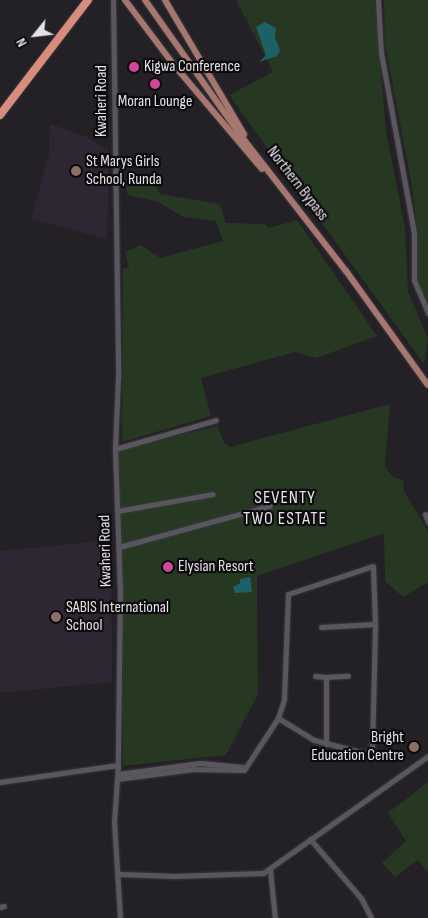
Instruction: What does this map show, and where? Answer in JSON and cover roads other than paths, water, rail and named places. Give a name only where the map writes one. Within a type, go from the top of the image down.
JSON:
[{"type":"highway","points":[[0,115],[88,0]]},
{"type":"main road","points":[[125,0],[187,80],[283,189]]},
{"type":"main road","name":"Northern Bypass","points":[[145,0],[254,153],[283,189],[428,385]]},
{"type":"main road","points":[[165,0],[254,153]]},
{"type":"street","name":"Kwaheri Road","points":[[113,0],[117,213],[115,450],[119,547],[118,777],[114,822],[119,874],[120,918]]},
{"type":"street","points":[[378,0],[380,53],[414,233],[414,280],[428,313]]},
{"type":"street","points":[[115,450],[216,420]]},
{"type":"street","points":[[117,511],[213,494]]},
{"type":"street","points":[[119,547],[269,506]]},
{"type":"street","points":[[424,514],[428,522]]},
{"type":"street","points":[[118,777],[200,766],[236,770],[246,767],[278,718],[284,699],[286,607],[290,593],[372,565],[375,572],[375,624],[372,751],[365,753],[326,744],[310,738],[278,718]]},
{"type":"street","points":[[321,626],[375,624]]},
{"type":"street","points":[[314,676],[348,676]]},
{"type":"street","points":[[326,677],[326,744]]},
{"type":"street","points":[[119,874],[175,876],[270,870],[428,756]]},
{"type":"street","points":[[0,782],[118,765]]},
{"type":"street","points":[[310,840],[360,898],[371,918]]},
{"type":"street","points":[[270,870],[275,918]]},
{"type":"water","points":[[265,22],[276,28],[275,38],[280,50],[277,56],[259,62],[266,55],[256,27]]},
{"type":"water","points":[[250,577],[252,592],[235,593],[233,587],[240,583],[240,579]]},
{"type":"place","name":"Kigwa Conference","points":[[134,67]]},
{"type":"place","name":"Moran Lounge","points":[[155,84]]},
{"type":"place","name":"St Marys Girls School, Runda","points":[[76,171]]},
{"type":"place","name":"Elysian Resort","points":[[168,567]]},
{"type":"place","name":"SABIS International School","points":[[56,617]]},
{"type":"place","name":"Bright Education Centre","points":[[414,747]]},
{"type":"district","name":"SEVENTY TWO ESTATE","points":[[285,509]]}]
